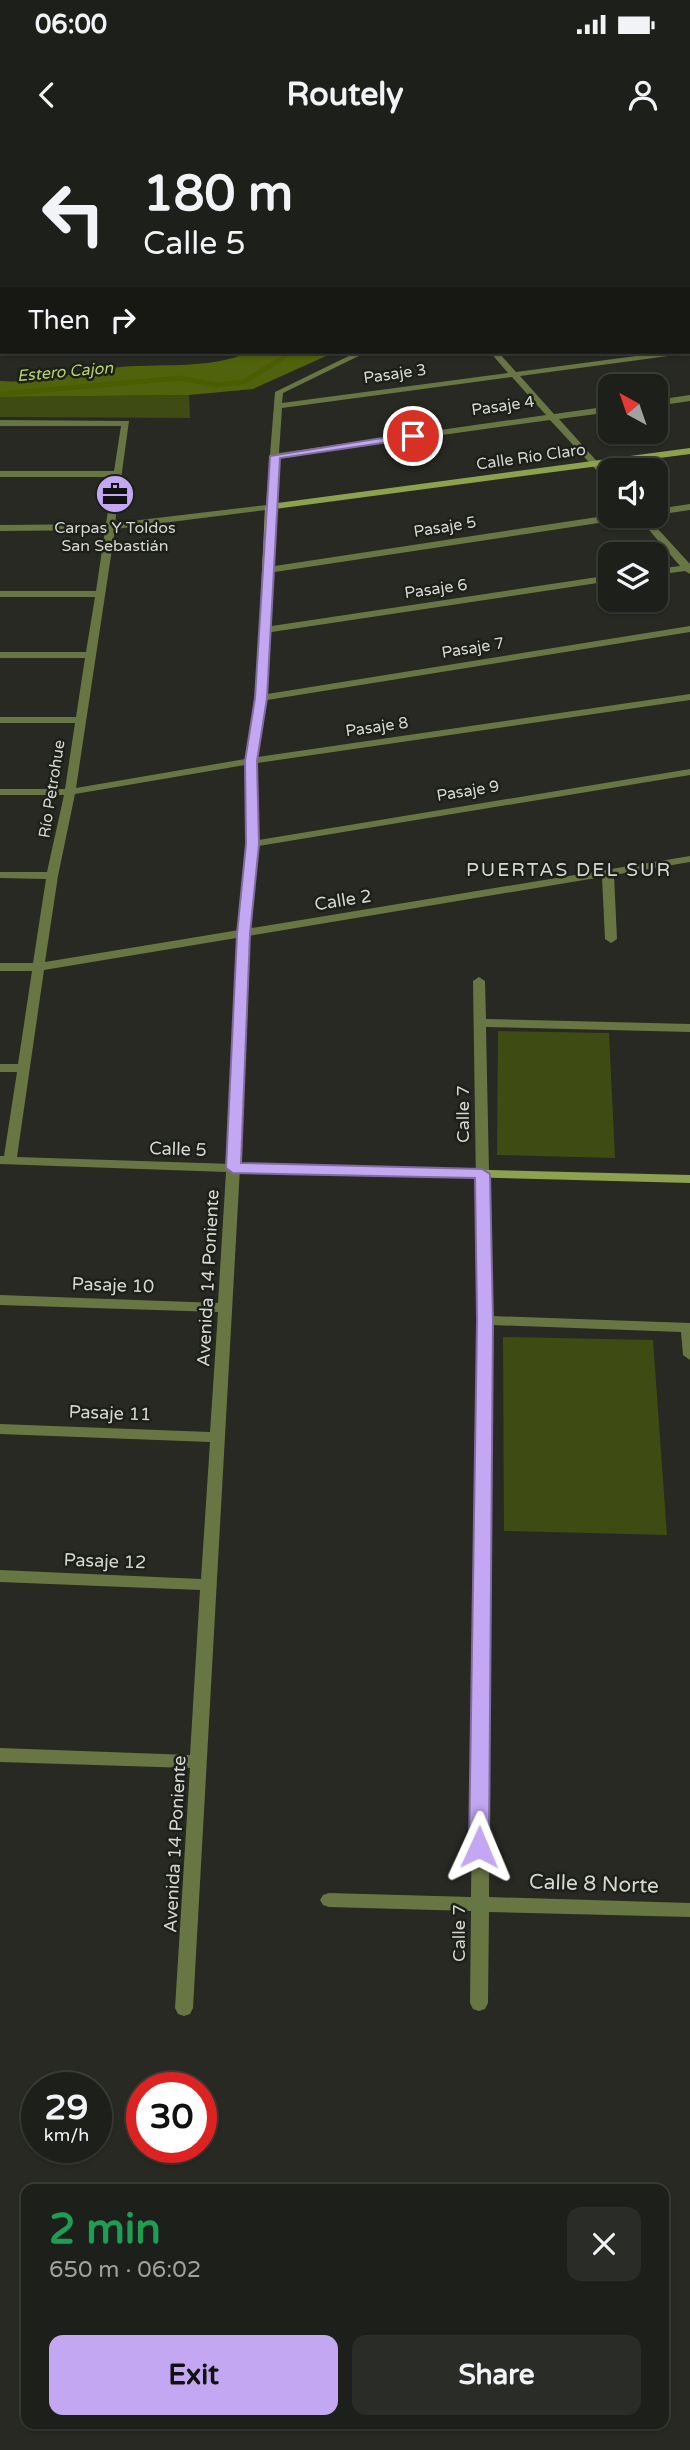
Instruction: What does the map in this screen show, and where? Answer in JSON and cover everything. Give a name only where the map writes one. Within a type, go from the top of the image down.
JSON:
[{"type":"street","points":[[278,406],[279,392],[359,354]]},
{"type":"street","points":[[496,354],[598,468]]},
{"type":"street","name":"Pasaje 3","points":[[278,406],[667,354]]},
{"type":"street","points":[[668,401],[690,398]]},
{"type":"street","name":"Avenida 14 Poniente","points":[[184,2008],[244,934],[252,844],[251,761],[261,698],[270,507],[278,406]]},
{"type":"street","name":"Pasaje 4","points":[[275,456],[598,410]]},
{"type":"street","name":"Río Petrohue","points":[[0,422],[126,423],[108,527],[70,792],[52,876],[5,1160]]},
{"type":"street","name":"Calle Río Claro","points":[[0,528],[108,527],[690,451]]},
{"type":"street","points":[[0,474],[118,474]]},
{"type":"street","points":[[668,510],[690,507]]},
{"type":"street","name":"Pasaje 5","points":[[268,570],[598,520]]},
{"type":"street","points":[[652,528],[689,568]]},
{"type":"street","points":[[668,571],[689,568]]},
{"type":"street","name":"Pasaje 6","points":[[265,630],[598,580]]},
{"type":"street","points":[[0,594],[99,594]]},
{"type":"street","name":"Pasaje 7","points":[[261,698],[690,629]]},
{"type":"street","points":[[0,655],[90,655]]},
{"type":"street","name":"Pasaje 8","points":[[70,792],[251,761],[690,697]]},
{"type":"street","points":[[0,720],[79,720]]},
{"type":"street","name":"Pasaje 9","points":[[252,844],[690,772]]},
{"type":"street","points":[[0,792],[70,792]]},
{"type":"street","name":"Calle 2","points":[[0,967],[39,967],[690,859]]},
{"type":"street","points":[[608,874],[611,939]]},
{"type":"street","points":[[0,875],[52,876]]},
{"type":"street","name":"Calle 7","points":[[479,981],[482,1023],[485,1320],[479,2003]]},
{"type":"street","points":[[482,1023],[690,1028]]},
{"type":"street","points":[[0,1068],[22,1068]]},
{"type":"street","name":"Calle 5","points":[[5,1160],[690,1179]]},
{"type":"street","name":"Pasaje 10","points":[[0,1300],[225,1308]]},
{"type":"street","points":[[485,1320],[689,1328],[690,1355]]},
{"type":"street","name":"Pasaje 11","points":[[0,1429],[218,1437]]},
{"type":"street","name":"Pasaje 12","points":[[0,1576],[209,1585]]},
{"type":"street","points":[[0,1755],[199,1762]]},
{"type":"street","name":"Calle 8 Norte","points":[[329,1900],[690,1910]]},
{"type":"green space","points":[[244,354],[331,354],[253,389],[189,395],[0,397],[0,381],[42,379],[130,366],[199,364]]},
{"type":"green space","points":[[189,395],[190,418],[0,417],[0,397]]},
{"type":"green space","points":[[498,1031],[609,1033],[615,1158],[497,1155]]},
{"type":"green space","points":[[503,1337],[653,1340],[667,1535],[504,1531]]},
{"type":"waterway","name":"Estero Cajon","points":[[0,394],[180,378],[216,385],[244,382],[289,354]]},
{"type":"place","name":"Carpas Y Toldos San Sebastián","points":[[115,494]]},
{"type":"district","name":"PUERTAS DEL SUR","points":[[569,870]]},
{"type":"route","points":[[413,436],[275,456],[261,698],[251,761],[252,844],[244,934],[233,1168],[482,1174],[485,1320],[479,1847]]}]
